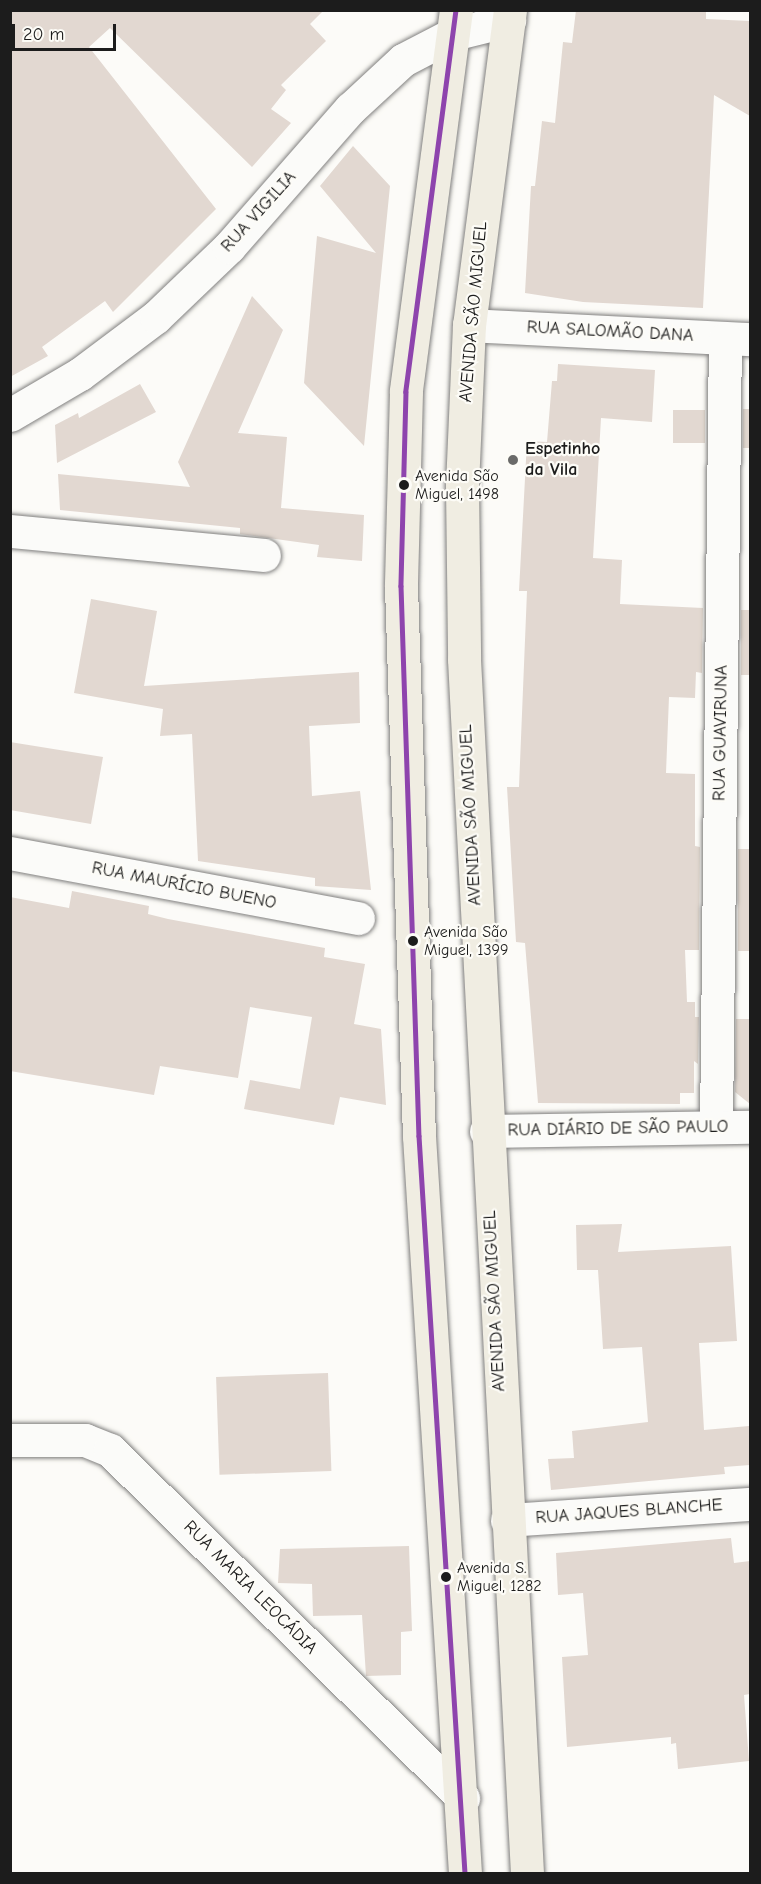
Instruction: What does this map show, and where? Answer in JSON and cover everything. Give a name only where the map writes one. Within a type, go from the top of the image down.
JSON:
[{"type":"main road","name":"AVENIDA SÃO MIGUEL","points":[[509,15],[469,325],[462,485],[464,659],[486,1131],[528,1874]]},
{"type":"main road","points":[[454,22],[406,392],[400,586],[418,1124],[463,1798],[465,1874]]},
{"type":"street","name":"RUA VIGILIA","points":[[10,415],[80,374],[156,317],[229,247],[350,110],[403,60],[454,22],[509,15]]},
{"type":"street","name":"RUA SALOMÃO DANA","points":[[469,325],[738,339]]},
{"type":"street","name":"RUA GUAVIRUNA","points":[[716,1127],[738,339]]},
{"type":"street","points":[[10,531],[264,555]]},
{"type":"street","name":"RUA MAURÍCIO BUENO","points":[[10,853],[358,918]]},
{"type":"street","name":"RUA DIÁRIO DE SÃO PAULO","points":[[486,1131],[750,1127]]},
{"type":"street","name":"RUA MARIA LEOCÁDIA","points":[[10,1440],[85,1440],[110,1450],[463,1798]]},
{"type":"street","name":"RUA JAQUES BLANCHE","points":[[507,1520],[750,1504]]},
{"type":"building","points":[[10,10],[324,10],[310,24],[326,41],[281,85],[286,90],[271,109],[291,123],[252,167],[110,28],[89,47],[216,209],[113,312],[105,301],[42,347],[48,356],[10,377]]},
{"type":"building","points":[[576,10],[706,10],[706,19],[750,21],[750,116],[714,95],[703,308],[583,302],[525,293],[531,186],[535,186],[542,121],[555,123],[563,42],[572,43]]},
{"type":"building","points":[[353,146],[390,186],[364,446],[304,383],[317,236],[376,253],[320,186]]},
{"type":"building","points":[[252,296],[283,330],[238,433],[287,437],[281,508],[364,515],[362,561],[317,557],[319,545],[240,534],[240,528],[60,510],[58,474],[190,487],[178,462]]},
{"type":"building","points":[[558,364],[655,370],[652,422],[601,418],[593,558],[622,560],[620,604],[703,608],[702,673],[696,672],[695,698],[669,697],[666,773],[695,774],[695,846],[700,847],[699,950],[685,950],[687,1002],[695,1002],[695,1017],[699,1017],[698,1064],[694,1061],[694,1093],[680,1093],[680,1104],[538,1103],[525,943],[516,942],[507,787],[519,787],[527,591],[519,591],[527,441],[547,442],[552,381],[557,381]]},
{"type":"building","points":[[140,384],[156,412],[57,463],[55,425],[78,413],[79,418]]},
{"type":"building","points":[[743,409],[750,409],[750,448],[743,448]]},
{"type":"building","points":[[673,410],[705,410],[705,443],[673,443]]},
{"type":"building","points":[[91,599],[157,611],[144,686],[359,672],[360,723],[309,726],[312,796],[360,791],[371,890],[315,886],[315,878],[198,861],[192,734],[160,736],[163,709],[74,693]]},
{"type":"building","points":[[741,610],[750,610],[750,675],[741,675]]},
{"type":"building","points":[[10,742],[103,757],[91,824],[10,810]]},
{"type":"building","points":[[738,849],[750,849],[750,951],[738,951]]},
{"type":"building","points":[[72,891],[149,906],[148,914],[168,919],[325,948],[324,957],[365,964],[354,1024],[381,1029],[386,1105],[340,1097],[334,1125],[244,1109],[250,1080],[300,1089],[312,1017],[250,1007],[238,1078],[160,1066],[154,1095],[10,1071],[10,897],[69,908]]},
{"type":"building","points":[[736,1019],[750,1019],[750,1104],[735,1092]]},
{"type":"building","points":[[622,1224],[618,1252],[731,1246],[737,1341],[699,1343],[704,1430],[749,1426],[750,1465],[724,1467],[725,1474],[551,1490],[548,1459],[574,1458],[572,1431],[648,1422],[642,1347],[603,1349],[598,1270],[577,1270],[576,1225]]},
{"type":"building","points":[[328,1373],[331,1471],[219,1475],[216,1377]]},
{"type":"building","points":[[731,1538],[734,1563],[750,1561],[750,1694],[744,1695],[749,1761],[678,1769],[676,1743],[671,1744],[671,1737],[567,1747],[562,1657],[588,1655],[583,1593],[558,1595],[556,1553]]},
{"type":"building","points":[[409,1546],[412,1631],[401,1632],[401,1675],[366,1676],[362,1615],[313,1616],[312,1584],[278,1583],[280,1549]]},
{"type":"transit line","points":[[456,10],[406,392],[401,586],[419,1136],[465,1874]]},
{"type":"place","name":"Espetinho da Vila","points":[[513,460]]},
{"type":"place","name":"Avenida São Miguel, 1498","points":[[404,485]]},
{"type":"place","name":"Avenida São Miguel, 1399","points":[[413,941]]},
{"type":"place","name":"Avenida S. Miguel, 1282","points":[[446,1577]]}]
